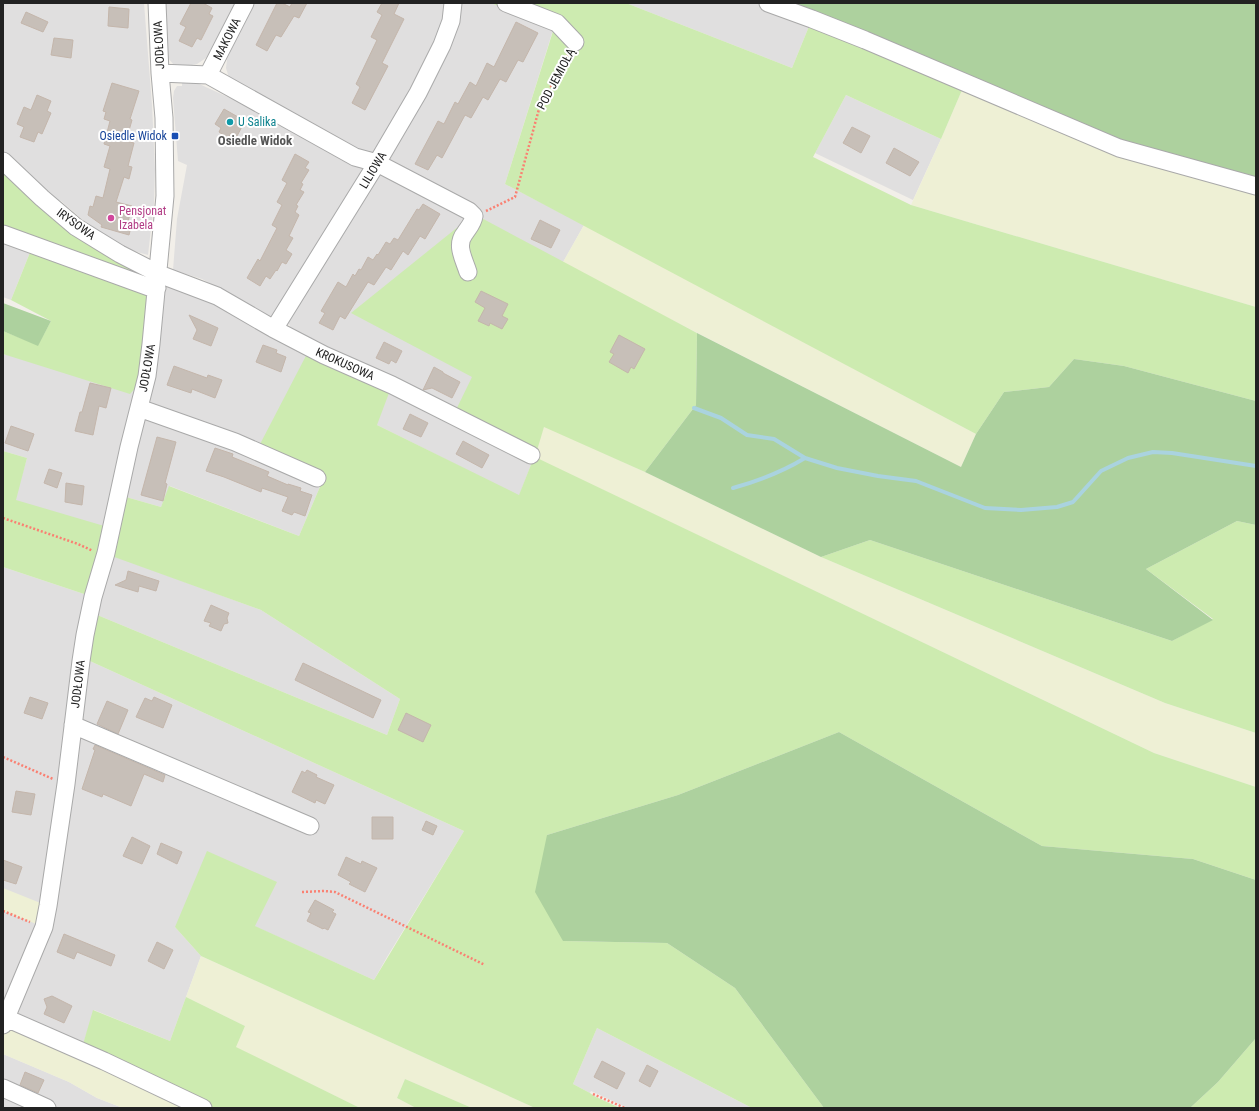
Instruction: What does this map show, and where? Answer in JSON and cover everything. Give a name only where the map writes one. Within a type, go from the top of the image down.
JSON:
[{"type":"street","name":"JODŁOWA","points":[[4,1021],[44,927],[55,868],[85,635],[93,597],[106,555],[147,376],[158,281],[165,196],[164,118],[160,73],[157,3]]},
{"type":"street","name":"MAKOWA","points":[[208,75],[245,3]]},
{"type":"street","name":"LILIOWA","points":[[274,329],[378,163],[418,92],[442,45],[451,21],[453,3]]},
{"type":"street","name":"POD JEMIOŁĄ","points":[[506,3],[557,23],[575,42]]},
{"type":"street","points":[[768,3],[865,40],[1119,148],[1256,186]]},
{"type":"street","points":[[160,73],[208,75],[355,157],[378,163],[468,211],[474,216],[473,221],[461,237],[460,242],[460,248],[468,272]]},
{"type":"street","name":"IRYSOWA","points":[[3,161],[42,198],[76,227],[120,254],[158,281]]},
{"type":"street","points":[[3,234],[149,287],[158,281]]},
{"type":"street","name":"KROKUSOWA","points":[[158,281],[217,296],[274,329],[324,355],[392,385],[531,455]]},
{"type":"street","points":[[139,408],[236,442],[317,478]]},
{"type":"street","name":"JODŁOWA","points":[[73,725],[310,826]]},
{"type":"street","points":[[4,1021],[104,1061],[203,1108]]},
{"type":"street","points":[[3,1088],[47,1108]]},
{"type":"path","name":"POD JEMIOŁĄ","points":[[474,216],[515,197],[539,108],[575,42]]},
{"type":"path","points":[[3,518],[106,555]]},
{"type":"path","points":[[3,757],[66,784]]},
{"type":"path","points":[[302,892],[335,892],[485,965]]},
{"type":"path","points":[[3,911],[44,927]]},
{"type":"path","points":[[593,1094],[626,1108]]},
{"type":"shaded area","points":[[3,3],[144,3],[152,105],[155,169],[154,203],[148,255],[130,250],[99,234],[61,201],[48,197],[3,154]]},
{"type":"shaded area","points":[[165,3],[491,3],[554,27],[505,184],[584,225],[562,264],[472,377],[534,457],[519,496],[377,425],[322,482],[299,536],[170,486],[161,507],[119,495],[106,553],[261,610],[400,699],[387,735],[90,612],[81,657],[464,831],[374,980],[254,926],[175,927],[201,956],[170,1041],[94,1010],[81,1051],[3,1025],[3,567],[93,597],[15,500],[27,458],[3,451],[3,354],[7,355],[159,274],[288,331],[290,325],[270,317],[202,279],[173,270],[177,219],[187,165],[178,161],[173,98],[174,91],[177,86],[182,86],[182,82],[195,82],[232,99],[241,85],[229,78],[226,68],[227,60],[210,52],[206,58],[197,64],[181,67],[174,65],[168,58]]},
{"type":"shaded area","points":[[626,3],[771,3],[812,19],[792,68]]},
{"type":"shaded area","points":[[846,95],[941,139],[913,200],[815,153]]},
{"type":"shaded area","points":[[3,239],[31,250],[11,300],[3,297]]},
{"type":"shaded area","points":[[597,1028],[752,1108],[628,1108],[591,1091],[590,1093],[573,1084]]},
{"type":"shaded area","points":[[3,1054],[69,1082],[97,1098],[123,1108],[3,1108]]},
{"type":"green space","points":[[491,3],[626,3],[792,68],[812,19],[965,83],[941,139],[846,95],[813,157],[911,205],[1256,307],[1256,401],[1124,366],[1074,359],[1049,387],[1004,392],[976,434],[505,184],[554,28]]},
{"type":"green space","points":[[768,3],[1256,3],[1256,180],[1119,148]]},
{"type":"green space","points":[[965,83],[1256,187],[1256,307],[911,205]]},
{"type":"green space","points":[[3,161],[42,198],[159,274],[147,376],[130,394],[3,354],[3,331],[38,345],[51,321],[11,300],[31,250],[3,237]]},
{"type":"green space","points":[[474,214],[697,333],[696,405],[645,472],[544,427],[535,457],[1154,753],[1256,787],[1256,880],[1193,859],[1042,846],[839,732],[678,795],[547,835],[563,941],[667,943],[735,988],[824,1108],[752,1108],[597,1028],[573,1084],[620,1108],[535,1108],[201,956],[175,927],[207,851],[277,882],[255,926],[374,980],[464,831],[81,657],[90,612],[387,735],[400,699],[261,610],[106,554],[93,597],[3,567],[3,451],[27,458],[16,500],[111,528],[119,495],[161,507],[169,486],[299,536],[322,482],[258,448],[310,348],[392,385],[377,425],[519,495],[534,457],[454,414],[472,377],[351,313]]},
{"type":"green space","points":[[584,225],[976,434],[961,467],[562,264]]},
{"type":"green space","points":[[3,303],[51,321],[38,346],[3,331]]},
{"type":"green space","points":[[697,333],[961,467],[976,434],[1004,392],[1049,387],[1074,359],[1124,366],[1256,401],[1256,525],[1237,521],[1146,569],[1213,620],[1172,641],[870,540],[821,557],[645,472],[696,405]]},
{"type":"green space","points":[[544,426],[645,472],[821,557],[1165,703],[1256,733],[1256,787],[1154,753],[534,457]]},
{"type":"green space","points":[[1237,521],[1256,525],[1256,733],[1165,703],[821,557],[870,540],[1172,641],[1213,619],[1146,569]]},
{"type":"green space","points":[[839,732],[1042,846],[1193,859],[1256,880],[1256,1038],[1218,1082],[1190,1108],[824,1108],[735,988],[667,943],[563,941],[535,892],[547,835],[678,795]]},
{"type":"green space","points":[[3,888],[48,906],[44,927],[3,911]]},
{"type":"green space","points":[[201,956],[535,1108],[472,1108],[405,1079],[397,1098],[416,1108],[360,1108],[235,1047],[245,1026],[186,997]]},
{"type":"green space","points":[[186,997],[245,1026],[236,1047],[360,1108],[203,1108],[81,1051],[93,1010],[170,1041]]},
{"type":"green space","points":[[3,1025],[203,1108],[123,1108],[97,1098],[69,1082],[3,1054]]},
{"type":"green space","points":[[1256,1038],[1256,1108],[1190,1108],[1218,1082]]},
{"type":"green space","points":[[405,1079],[472,1108],[416,1108],[397,1098]]},
{"type":"building","points":[[191,3],[203,3],[212,8],[209,14],[213,16],[201,40],[197,38],[192,47],[179,41],[186,27],[180,24]]},
{"type":"building","points":[[277,3],[282,3],[290,7],[292,3],[307,3],[299,18],[294,16],[281,37],[276,35],[267,51],[256,45]]},
{"type":"building","points":[[382,3],[399,3],[394,14],[404,19],[382,63],[388,66],[365,110],[352,103],[360,87],[356,84],[377,40],[371,37],[382,15],[377,12]]},
{"type":"building","points":[[109,7],[129,9],[128,28],[108,26]]},
{"type":"building","points":[[26,12],[48,22],[43,32],[21,23]]},
{"type":"building","points":[[516,22],[538,33],[523,62],[518,60],[506,82],[500,79],[488,100],[483,97],[471,118],[465,115],[442,158],[437,155],[428,170],[415,164],[438,121],[444,124],[455,102],[458,104],[470,82],[476,86],[487,63],[494,67]]},
{"type":"building","points":[[54,38],[73,40],[71,58],[51,55]]},
{"type":"building","points":[[112,83],[139,91],[130,119],[132,120],[126,141],[134,143],[128,166],[132,167],[129,179],[124,177],[116,202],[132,206],[128,222],[132,223],[129,235],[101,227],[102,225],[88,215],[90,206],[93,207],[96,196],[103,198],[110,169],[104,167],[110,146],[104,144],[110,121],[104,119],[106,112],[103,111]]},
{"type":"building","points":[[37,95],[51,101],[47,111],[51,113],[42,134],[38,132],[34,142],[20,137],[24,127],[17,124],[24,107],[31,110]]},
{"type":"building","name":"U Salika","points":[[224,109],[245,121],[237,136],[231,133],[228,138],[219,132],[221,128],[215,124]]},
{"type":"building","points":[[852,127],[870,136],[861,153],[843,143]]},
{"type":"building","points":[[894,148],[919,162],[910,176],[886,163]]},
{"type":"building","points":[[295,154],[309,162],[305,168],[309,170],[301,183],[303,184],[300,190],[304,192],[296,205],[298,206],[295,212],[299,215],[289,236],[293,238],[286,250],[292,254],[286,264],[282,262],[270,279],[266,276],[260,286],[247,278],[258,259],[260,261],[277,228],[272,225],[282,205],[277,202],[287,183],[282,180]]},
{"type":"building","points":[[423,204],[440,214],[425,239],[420,236],[408,255],[403,251],[391,270],[386,267],[374,285],[368,282],[345,319],[340,316],[333,330],[319,323],[325,313],[321,311],[338,282],[346,287],[353,274],[355,276],[359,269],[361,270],[368,257],[373,260],[386,242],[390,244],[394,238],[398,240],[417,209],[419,210]]},
{"type":"building","points":[[540,220],[560,230],[551,248],[531,239]]},
{"type":"building","points":[[481,291],[508,304],[502,316],[508,319],[502,329],[490,323],[489,326],[478,321],[485,308],[475,302]]},
{"type":"building","points":[[189,315],[218,328],[211,346],[193,339],[197,330]]},
{"type":"building","points":[[619,335],[645,349],[634,369],[631,367],[628,373],[609,362],[614,354],[610,352]]},
{"type":"building","points":[[384,342],[402,351],[396,363],[391,360],[389,364],[376,358]]},
{"type":"building","points":[[263,345],[277,350],[276,353],[286,357],[281,372],[256,362]]},
{"type":"building","points":[[174,366],[207,378],[208,375],[222,380],[215,398],[192,389],[191,393],[167,385]]},
{"type":"building","points":[[434,367],[460,382],[452,398],[432,388],[423,390]]},
{"type":"building","points":[[90,383],[111,388],[106,408],[99,406],[93,435],[75,431]]},
{"type":"building","points":[[410,414],[428,423],[421,437],[403,429]]},
{"type":"building","points":[[11,426],[34,434],[28,451],[5,443]]},
{"type":"building","points":[[157,437],[176,442],[165,483],[167,484],[163,501],[141,495]]},
{"type":"building","points":[[463,441],[489,455],[482,468],[456,454]]},
{"type":"building","points":[[215,448],[233,454],[232,457],[269,472],[267,476],[288,485],[301,488],[300,491],[312,495],[305,516],[294,512],[292,515],[282,511],[288,497],[262,488],[261,492],[206,471]]},
{"type":"building","points":[[49,469],[62,473],[57,488],[44,483]]},
{"type":"building","points":[[66,483],[84,486],[82,505],[65,502]]},
{"type":"building","points":[[128,571],[159,581],[156,591],[139,586],[138,592],[115,585],[126,580]]},
{"type":"building","points":[[211,605],[229,613],[227,618],[228,623],[224,624],[221,631],[209,626],[211,623],[204,621]]},
{"type":"building","points":[[303,663],[381,700],[373,718],[295,680]]},
{"type":"building","points":[[30,697],[48,703],[42,719],[24,713]]},
{"type":"building","points":[[154,697],[172,705],[163,728],[136,717],[145,698],[152,701]]},
{"type":"building","points":[[107,701],[128,710],[118,734],[97,724]]},
{"type":"building","points":[[406,713],[431,725],[423,742],[398,730]]},
{"type":"building","points":[[95,745],[165,775],[163,782],[144,774],[131,806],[103,794],[102,797],[82,789],[95,750],[93,749]]},
{"type":"building","points":[[307,770],[317,775],[316,777],[334,785],[325,804],[316,800],[315,803],[292,792],[302,771],[305,773]]},
{"type":"building","points":[[16,791],[35,794],[31,815],[12,812]]},
{"type":"building","points":[[372,817],[393,817],[393,839],[372,839]]},
{"type":"building","points":[[426,821],[437,826],[433,835],[422,830]]},
{"type":"building","points":[[132,837],[150,846],[142,864],[123,856]]},
{"type":"building","points":[[161,843],[182,852],[177,864],[157,854]]},
{"type":"building","points":[[346,857],[361,864],[362,861],[377,868],[365,892],[349,884],[351,882],[338,875]]},
{"type":"building","points":[[3,860],[22,867],[16,884],[3,880]]},
{"type":"building","points":[[315,900],[334,910],[332,912],[336,914],[328,930],[307,921],[311,913],[308,912]]},
{"type":"building","points":[[64,934],[115,955],[111,966],[77,952],[74,959],[57,952]]},
{"type":"building","points":[[157,942],[173,950],[164,969],[148,961]]},
{"type":"building","points":[[52,996],[72,1006],[64,1023],[44,1014],[47,1007],[44,999]]},
{"type":"building","points":[[602,1061],[625,1073],[617,1089],[594,1077]]},
{"type":"building","points":[[647,1065],[658,1071],[650,1087],[639,1081]]},
{"type":"building","points":[[25,1072],[44,1080],[38,1093],[20,1085]]},
{"type":"waterway","points":[[694,408],[721,418],[747,435],[774,439],[805,458],[837,468],[878,476],[916,481],[985,508],[1021,510],[1057,507],[1073,502],[1101,471],[1128,458],[1153,452],[1172,453],[1256,466]]},
{"type":"waterway","points":[[733,488],[770,476],[805,458]]},
{"type":"place","name":"U Salika","points":[[230,122]]},
{"type":"place","name":"Osiedle Widok","points":[[175,136]]},
{"type":"place","name":"Pensjonat Izabela","points":[[111,218]]},
{"type":"district","name":"Osiedle Widok","points":[[255,140]]}]
